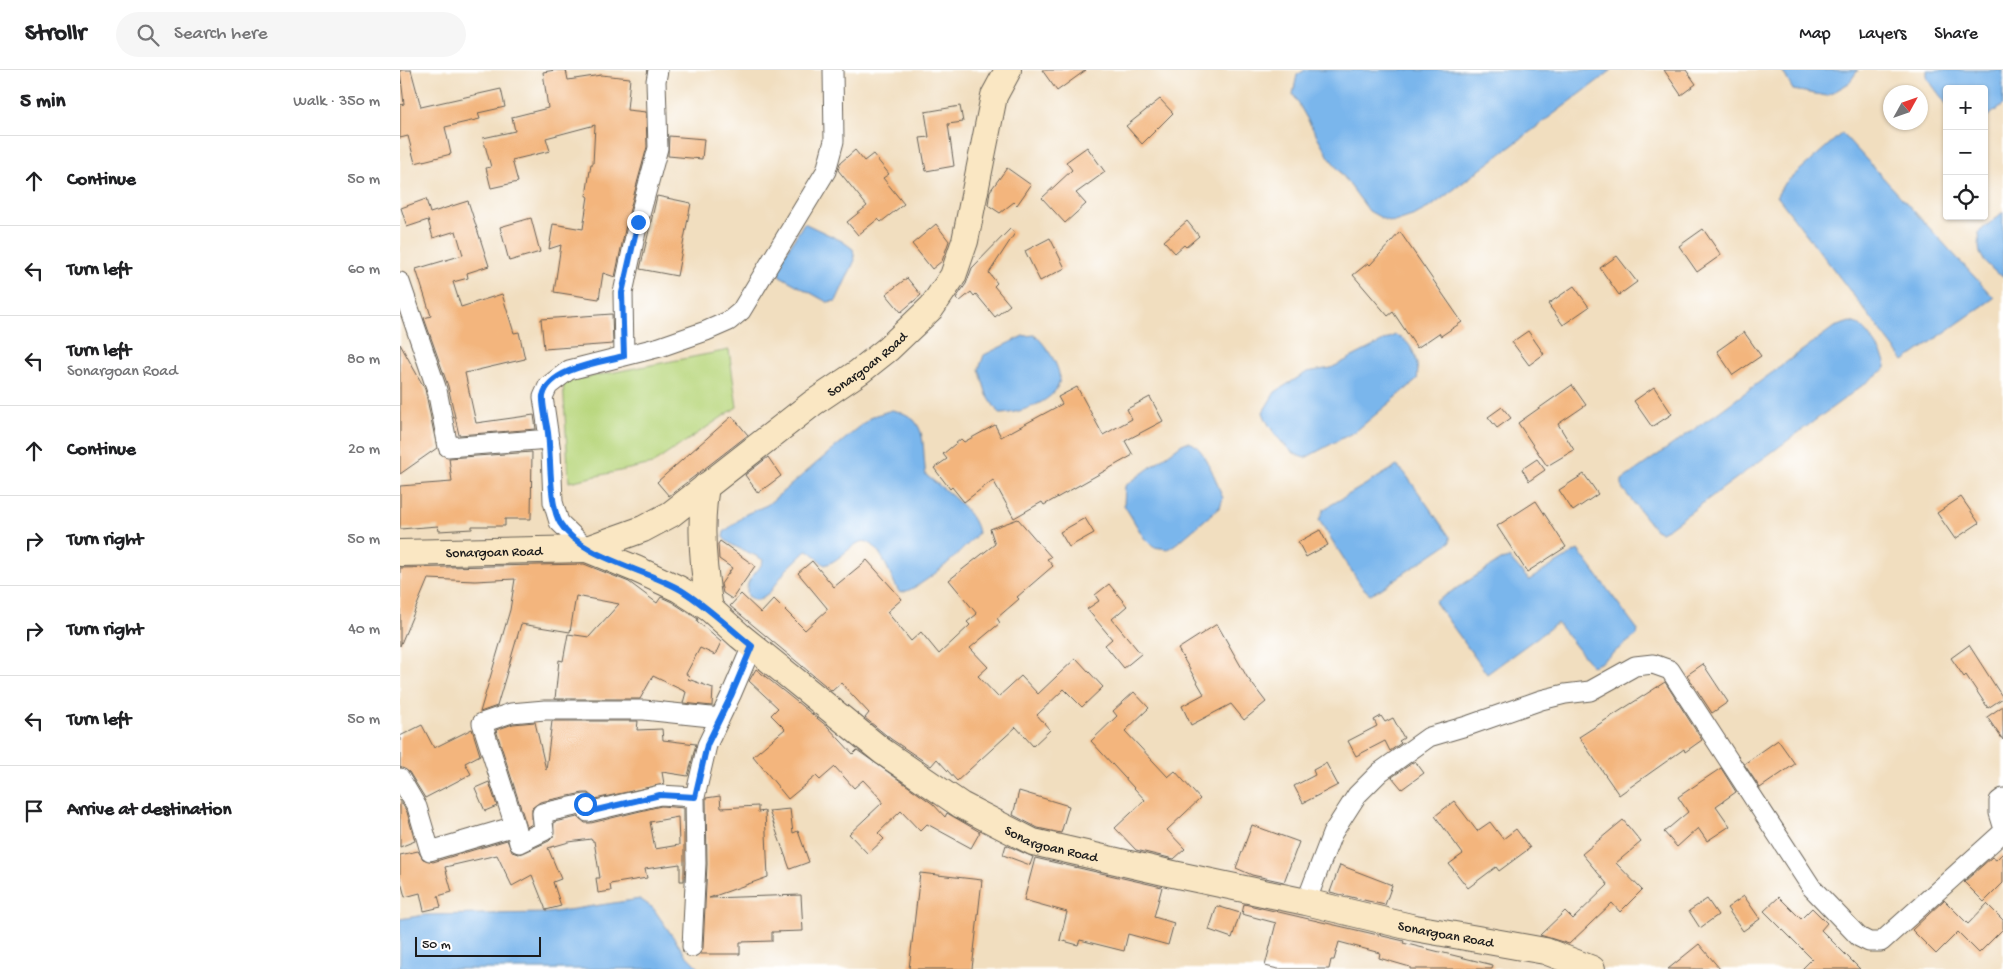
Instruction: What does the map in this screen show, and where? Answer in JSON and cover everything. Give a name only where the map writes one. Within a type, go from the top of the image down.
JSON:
[{"type":"main road","name":"Sonargoan Road","points":[[400,553],[587,549],[643,529],[671,514],[813,403],[888,350],[932,307],[953,276],[965,241],[994,96],[1008,70]]},
{"type":"main road","points":[[706,486],[702,506],[704,577],[710,609]]},
{"type":"main road","name":"Sonargoan Road","points":[[587,549],[636,568],[679,588],[710,609],[752,646],[890,757],[961,805],[1033,842],[1306,902],[1414,928],[1545,951],[1592,969]]},
{"type":"street","points":[[624,356],[622,293],[638,222],[658,148],[656,81],[658,70]]},
{"type":"street","points":[[587,549],[559,522],[554,502],[549,439],[543,396],[548,386],[569,370],[660,347],[729,321],[741,311],[826,171],[834,141],[833,70]]},
{"type":"street","points":[[400,282],[437,390],[448,447],[549,439]]},
{"type":"street","points":[[692,947],[696,863],[695,797],[707,745],[752,646]]},
{"type":"street","points":[[1306,902],[1332,834],[1347,810],[1357,795],[1380,772],[1404,753],[1429,737],[1541,700],[1565,694],[1590,691],[1635,666],[1653,664],[1670,670],[1812,888],[1859,937],[1869,942],[1881,942],[2003,832]]},
{"type":"street","points":[[695,797],[660,795],[588,812],[585,804],[542,813],[544,831],[519,843],[482,723],[511,713],[545,710],[644,710],[720,718]]},
{"type":"street","points":[[400,778],[417,807],[430,850],[515,826]]},
{"type":"street","points":[[2003,798],[1999,801],[1998,806],[2003,826]]},
{"type":"green space","points":[[729,350],[737,407],[652,464],[569,482],[563,382]]},
{"type":"water","points":[[1305,70],[1612,70],[1432,206],[1415,215],[1394,222],[1385,220],[1369,211],[1329,157],[1293,94],[1297,75]]},
{"type":"water","points":[[1782,70],[1858,70],[1849,83],[1827,96],[1793,90]]},
{"type":"water","points":[[1927,70],[2003,70],[2003,105],[1988,116],[1988,85],[1943,85],[1943,100],[1927,78]]},
{"type":"water","points":[[1842,133],[1994,298],[1904,361],[1777,196],[1783,185]]},
{"type":"water","points":[[2003,212],[2003,276],[1986,263],[1980,253],[1979,232]]},
{"type":"water","points":[[804,223],[842,241],[853,249],[855,260],[836,301],[827,302],[780,276],[777,267]]},
{"type":"water","points":[[1850,322],[1859,325],[1877,346],[1884,358],[1886,368],[1669,528],[1661,532],[1655,530],[1622,488],[1622,480],[1834,327]]},
{"type":"water","points":[[1035,335],[1044,344],[1056,364],[1060,377],[1056,390],[1034,406],[1015,412],[999,414],[987,395],[979,369],[984,355],[1023,336]]},
{"type":"water","points":[[1395,335],[1406,342],[1414,353],[1418,374],[1417,380],[1356,431],[1305,458],[1292,452],[1274,432],[1263,412],[1275,392],[1307,372],[1331,368]]},
{"type":"water","points":[[892,410],[913,419],[918,426],[923,443],[926,475],[965,508],[976,524],[978,533],[953,559],[930,577],[909,590],[900,593],[878,551],[872,544],[865,541],[858,543],[834,561],[825,565],[807,550],[786,570],[770,592],[759,600],[748,596],[749,580],[763,560],[730,544],[723,537],[724,532],[746,514],[767,505],[873,416]]},
{"type":"water","points":[[1187,442],[1193,444],[1204,456],[1223,498],[1220,507],[1180,541],[1168,549],[1153,547],[1144,538],[1124,505],[1125,486]]},
{"type":"water","points":[[1397,466],[1404,472],[1450,537],[1450,542],[1381,589],[1370,594],[1362,587],[1319,520],[1324,509]]},
{"type":"water","points":[[1578,550],[1638,630],[1637,635],[1600,663],[1592,666],[1557,623],[1487,674],[1435,602],[1501,560],[1509,558],[1529,580]]},
{"type":"water","points":[[640,899],[653,908],[685,954],[700,969],[400,969],[400,919],[425,915],[548,913]]},
{"type":"building","points":[[400,70],[411,70],[421,107],[501,89],[505,107],[478,113],[480,119],[445,127],[451,154],[415,163],[408,136],[400,138],[400,105],[404,104]]},
{"type":"building","points":[[566,70],[568,80],[601,75],[630,78],[627,110],[646,112],[647,147],[627,220],[615,277],[603,273],[599,299],[554,292],[561,245],[549,249],[553,224],[583,229],[588,196],[586,196],[591,164],[593,164],[595,125],[546,138],[550,151],[512,160],[518,182],[491,188],[486,168],[491,167],[483,138],[515,131],[512,117],[548,108],[543,72]]},
{"type":"building","points":[[1042,70],[1086,70],[1057,91]]},
{"type":"building","points":[[1664,70],[1686,70],[1696,84],[1681,95]]},
{"type":"building","points":[[1160,99],[1173,113],[1142,144],[1126,126]]},
{"type":"building","points":[[960,106],[963,122],[948,124],[954,166],[926,171],[920,138],[929,137],[925,112]]},
{"type":"building","points":[[669,136],[704,139],[702,159],[668,156]]},
{"type":"building","points":[[1087,147],[1105,172],[1076,193],[1086,204],[1065,223],[1042,198],[1072,170],[1066,162]]},
{"type":"building","points":[[855,150],[864,161],[873,154],[889,174],[883,178],[904,204],[881,222],[878,219],[858,235],[847,222],[867,206],[838,170],[840,163]]},
{"type":"building","points":[[1007,168],[1031,185],[1017,205],[1014,202],[1000,213],[988,205],[990,191]]},
{"type":"building","points":[[657,196],[691,203],[677,276],[640,269]]},
{"type":"building","points":[[426,199],[430,213],[468,201],[489,266],[467,273],[468,278],[453,282],[461,307],[502,294],[514,333],[519,332],[525,359],[465,373],[476,423],[534,415],[536,429],[459,435],[448,386],[424,318],[431,316],[416,269],[463,255],[456,231],[433,238],[428,220],[407,227],[401,208]]},
{"type":"building","points":[[531,218],[540,252],[509,261],[500,227]]},
{"type":"building","points":[[1187,221],[1199,236],[1175,253],[1164,241]]},
{"type":"building","points":[[936,224],[949,241],[942,261],[932,269],[912,244]]},
{"type":"building","points":[[1010,229],[1015,233],[989,273],[997,283],[994,286],[1010,305],[995,317],[976,294],[974,296],[971,292],[959,302],[956,298],[966,284],[972,268]]},
{"type":"building","points":[[1703,229],[1721,255],[1697,272],[1679,246]]},
{"type":"building","points":[[1400,232],[1462,322],[1441,336],[1439,333],[1417,348],[1393,312],[1388,316],[1353,275],[1368,263],[1370,265]]},
{"type":"building","points":[[1050,238],[1065,268],[1040,281],[1025,251]]},
{"type":"building","points":[[1617,256],[1637,282],[1619,295],[1600,268]]},
{"type":"building","points":[[907,278],[921,295],[901,312],[886,294]]},
{"type":"building","points":[[1574,286],[1589,307],[1563,325],[1548,304]]},
{"type":"building","points":[[612,314],[613,344],[544,349],[541,319]]},
{"type":"building","points":[[1528,331],[1544,354],[1529,365],[1512,342]]},
{"type":"building","points":[[1744,332],[1761,356],[1733,375],[1717,351]]},
{"type":"building","points":[[400,344],[425,389],[437,448],[400,474]]},
{"type":"building","points":[[1572,385],[1586,405],[1558,424],[1574,450],[1547,466],[1518,423]]},
{"type":"building","points":[[1077,387],[1103,435],[1132,419],[1127,409],[1150,397],[1163,421],[1125,441],[1133,455],[1044,505],[1042,502],[1014,518],[993,480],[964,502],[952,487],[950,489],[934,468],[947,459],[943,454],[961,439],[964,442],[995,425],[1001,437],[1062,404],[1058,397]]},
{"type":"building","points":[[1654,387],[1672,414],[1652,427],[1634,401]]},
{"type":"building","points":[[1502,407],[1511,418],[1497,428],[1488,417]]},
{"type":"building","points":[[732,416],[748,435],[669,496],[657,482]]},
{"type":"building","points":[[532,452],[531,519],[505,519],[505,526],[472,526],[472,529],[439,531],[438,526],[400,529],[400,486],[452,482],[449,458]]},
{"type":"building","points":[[768,457],[781,476],[758,493],[745,475]]},
{"type":"building","points":[[1537,459],[1545,470],[1529,481],[1522,469]]},
{"type":"building","points":[[1584,474],[1598,494],[1573,511],[1559,490]]},
{"type":"building","points":[[1961,497],[1979,523],[1955,539],[1937,513]]},
{"type":"building","points":[[1536,501],[1566,547],[1527,572],[1497,526]]},
{"type":"building","points":[[1085,518],[1094,533],[1069,547],[1060,532]]},
{"type":"building","points":[[1018,519],[1051,557],[1047,559],[1053,566],[1017,597],[1019,599],[997,618],[1000,623],[970,648],[988,667],[978,676],[998,697],[1021,676],[1038,694],[1076,658],[1103,687],[1082,707],[1064,689],[1037,715],[1050,730],[1033,746],[1016,727],[957,781],[937,759],[931,766],[891,739],[865,718],[869,713],[841,683],[832,691],[730,606],[741,594],[761,613],[774,599],[805,630],[827,608],[798,573],[812,561],[834,587],[867,560],[902,599],[887,612],[911,641],[921,632],[939,654],[970,625],[967,622],[977,614],[949,580],[995,544],[990,529]]},
{"type":"building","points":[[1320,530],[1328,545],[1306,557],[1298,542]]},
{"type":"building","points":[[720,541],[755,566],[732,599],[723,593],[721,584],[732,568],[719,559],[718,544]]},
{"type":"building","points":[[584,564],[629,582],[657,603],[661,597],[672,602],[698,619],[697,621],[721,642],[715,655],[700,648],[686,674],[689,676],[688,679],[713,688],[712,706],[683,703],[686,692],[653,676],[640,699],[555,699],[559,660],[563,661],[568,634],[589,637],[619,604],[576,596],[570,632],[521,624],[497,706],[480,712],[510,610],[515,579],[475,581],[428,579],[400,646],[400,568]]},
{"type":"building","points":[[1109,584],[1127,606],[1112,619],[1141,654],[1124,668],[1105,645],[1112,639],[1087,609],[1099,601],[1095,595]]},
{"type":"building","points":[[1217,624],[1247,677],[1266,702],[1244,720],[1231,704],[1191,725],[1182,706],[1204,694],[1178,649]]},
{"type":"building","points":[[1969,645],[2003,698],[1988,708],[1966,675],[1964,677],[1951,658]]},
{"type":"building","points":[[1703,664],[1728,702],[1712,713],[1687,675]]},
{"type":"building","points":[[756,669],[828,727],[853,754],[857,750],[933,804],[945,817],[947,813],[980,832],[971,848],[927,824],[920,831],[901,811],[878,833],[884,839],[868,854],[849,834],[882,803],[882,800],[863,780],[854,788],[835,767],[820,780],[816,776],[788,799],[753,756],[785,729],[771,715],[778,708],[749,681]]},
{"type":"building","points":[[1665,682],[1702,740],[1685,752],[1684,749],[1619,795],[1579,737]]},
{"type":"building","points":[[1134,692],[1149,708],[1125,731],[1168,777],[1175,771],[1200,799],[1167,830],[1185,849],[1174,859],[1136,850],[1115,828],[1145,800],[1091,741],[1117,716],[1113,711]]},
{"type":"building","points":[[2003,706],[2003,740],[1987,717]]},
{"type":"building","points":[[1381,716],[1385,722],[1393,718],[1404,738],[1399,741],[1401,743],[1390,751],[1385,741],[1356,756],[1348,741],[1377,726],[1374,720]]},
{"type":"building","points":[[552,721],[638,721],[637,730],[662,729],[663,740],[696,744],[688,776],[662,772],[664,784],[595,799],[588,793],[583,793],[540,802],[532,808],[532,824],[527,827],[496,730],[513,724],[535,722],[546,770]]},
{"type":"building","points":[[422,725],[434,748],[472,729],[480,755],[465,763],[471,774],[425,798],[409,772],[400,767],[400,736]]},
{"type":"building","points":[[1778,740],[1795,764],[1760,788],[1744,764]]},
{"type":"building","points":[[1415,761],[1424,773],[1402,789],[1392,777]]},
{"type":"building","points":[[1326,763],[1338,785],[1303,803],[1294,786],[1315,775],[1313,770]]},
{"type":"building","points":[[1721,768],[1736,792],[1716,806],[1730,826],[1707,841],[1698,828],[1677,847],[1664,832],[1688,812],[1678,797]]},
{"type":"building","points":[[489,782],[497,806],[485,811],[475,788]]},
{"type":"building","points":[[1019,791],[1069,806],[1061,833],[1038,828],[1013,815]]},
{"type":"building","points":[[720,796],[721,808],[758,806],[758,812],[765,811],[768,877],[709,898],[801,895],[803,931],[772,932],[772,941],[740,942],[740,954],[700,954],[703,948],[707,864],[706,798]]},
{"type":"building","points":[[400,800],[407,812],[415,841],[400,847]]},
{"type":"building","points":[[1454,801],[1477,831],[1490,822],[1503,839],[1516,829],[1530,848],[1499,871],[1496,867],[1468,888],[1449,864],[1463,854],[1435,816]]},
{"type":"building","points":[[661,806],[684,808],[684,881],[680,881],[680,864],[645,869],[647,878],[610,884],[611,891],[598,893],[596,878],[600,878],[594,841],[591,839],[569,842],[548,848],[561,879],[553,882],[561,906],[546,910],[532,875],[512,886],[497,855],[445,867],[452,892],[438,896],[441,907],[424,911],[420,893],[405,897],[400,878],[400,855],[418,851],[423,859],[433,862],[507,840],[512,852],[518,854],[549,841],[553,837],[554,822],[578,817],[585,823]],"holes":[[[678,817],[679,845],[655,849],[650,822]]]},
{"type":"building","points":[[790,809],[793,833],[798,831],[809,862],[790,869],[769,811]]},
{"type":"building","points":[[1623,820],[1641,842],[1616,863],[1642,890],[1620,912],[1612,903],[1569,944],[1540,935],[1565,911],[1573,919],[1608,885],[1582,854]]},
{"type":"building","points":[[1252,825],[1299,842],[1284,882],[1252,875],[1236,868]]},
{"type":"building","points":[[1006,845],[1033,857],[1030,865],[1003,855]]},
{"type":"building","points":[[2003,853],[2003,883],[1984,902],[1964,882],[1992,857],[1996,860]]},
{"type":"building","points":[[1035,858],[1162,887],[1154,917],[1174,923],[1168,945],[1128,934],[1124,951],[1080,940],[1078,945],[1060,940],[1067,912],[1024,900]]},
{"type":"building","points":[[1340,865],[1392,885],[1385,905],[1330,892]]},
{"type":"building","points":[[920,873],[982,880],[972,969],[909,969]]},
{"type":"building","points":[[1744,896],[1760,919],[1743,931],[1727,908]]},
{"type":"building","points":[[1779,897],[1801,919],[1812,908],[1827,923],[1821,930],[1860,969],[1802,969],[1812,959],[1764,911]]},
{"type":"building","points":[[1707,899],[1718,915],[1700,928],[1689,911]]},
{"type":"building","points":[[1944,900],[1968,924],[1987,904],[2003,920],[2003,929],[1979,953],[1958,932],[1936,954],[1912,930]]},
{"type":"building","points":[[1244,904],[1404,941],[1403,943],[1493,965],[1492,969],[1410,969],[1410,967],[1379,958],[1380,953],[1339,942],[1334,960],[1331,960],[1329,969],[1278,969],[1265,966],[1276,923],[1242,914]]},
{"type":"building","points":[[1217,906],[1240,913],[1232,938],[1209,930]]},
{"type":"building","points":[[1699,944],[1720,969],[1668,969]]},
{"type":"route","points":[[585,804],[588,812],[660,795],[695,797],[707,745],[731,696],[752,646],[710,609],[679,588],[636,568],[587,549],[563,528],[559,522],[554,502],[551,452],[543,396],[548,386],[569,370],[624,356],[622,293],[638,222]]}]
